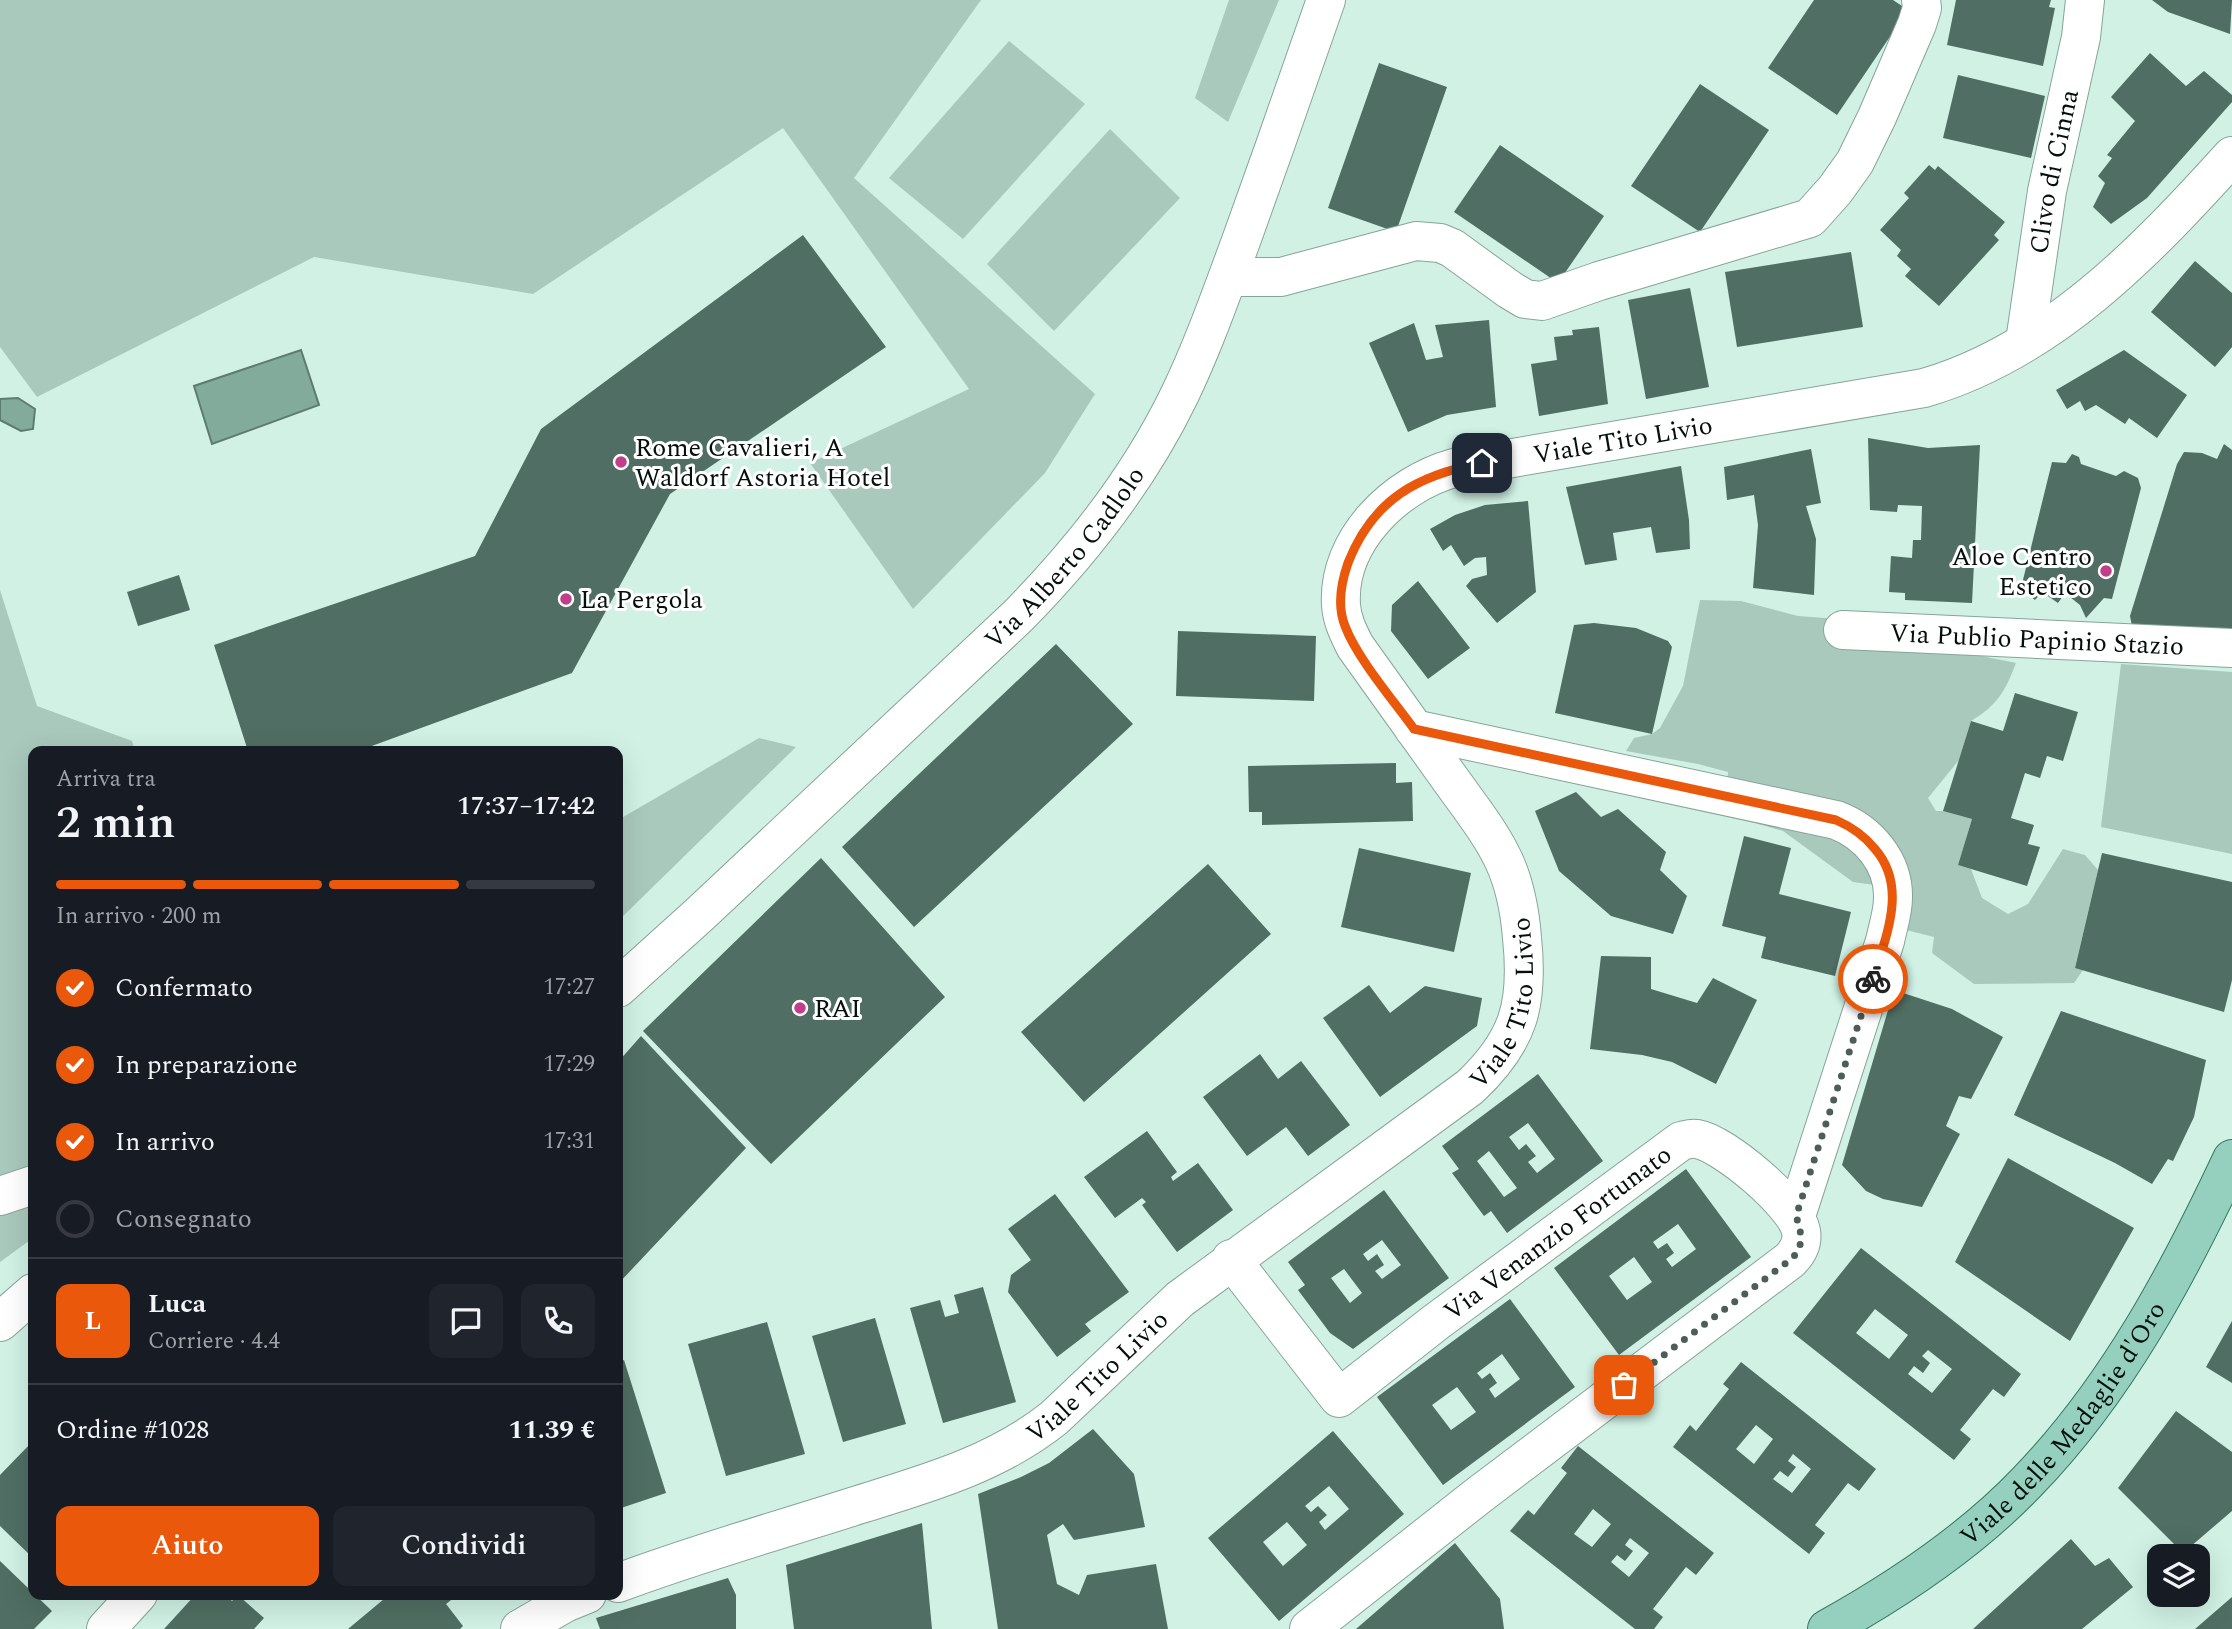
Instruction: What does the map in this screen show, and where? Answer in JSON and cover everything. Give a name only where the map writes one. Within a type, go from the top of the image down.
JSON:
[{"type":"main road","name":"Viale delle Medaglie d'Oro","points":[[1850,1624],[2006,1503],[2045,1463],[2092,1404],[2137,1339],[2187,1251],[2232,1159]]},
{"type":"street","name":"Via Alberto Cadlolo","points":[[623,983],[979,654],[1067,565],[1116,502],[1164,423],[1192,367],[1228,276],[1326,0]]},
{"type":"street","points":[[1228,276],[1281,277],[1391,247],[1428,241],[1452,248],[1525,299],[1542,301],[1599,281],[1810,218],[1835,190],[1861,150],[1917,24],[1922,8],[1921,0]]},
{"type":"street","name":"Clivo di Cinna","points":[[2025,342],[2047,191],[2081,37],[2085,0]]},
{"type":"street","name":"Viale Tito Livio","points":[[623,1581],[707,1551],[892,1495],[1005,1452],[1054,1418],[1158,1318],[1231,1259],[1470,1087],[1498,1058],[1516,1025],[1523,1002],[1525,965],[1521,923],[1511,880],[1493,842],[1354,646],[1344,625],[1342,583],[1362,533],[1387,504],[1412,486],[1439,472],[1924,388],[1971,372],[2025,342],[2097,292],[2123,270],[2232,156]]},
{"type":"street","name":"Via Publio Papinio Stazio","points":[[1843,630],[2232,648]]},
{"type":"street","points":[[1309,1629],[1479,1495],[1797,1253],[1801,1242],[1796,1216],[1885,941],[1892,909],[1891,874],[1879,852],[1851,826],[1836,820],[1414,729]]},
{"type":"street","name":"Via Venanzio Fortunato","points":[[1231,1259],[1339,1398],[1681,1141],[1698,1139],[1721,1149],[1764,1183],[1796,1216]]},
{"type":"street","points":[[0,1196],[28,1187]]},
{"type":"street","points":[[0,1322],[28,1297]]},
{"type":"street","points":[[107,1629],[133,1600]]},
{"type":"street","points":[[520,1629],[574,1600]]},
{"type":"shaded area","points":[[0,0],[981,0],[854,178],[1095,394],[1045,473],[913,609],[810,463],[969,389],[783,128],[533,294],[314,257],[37,397],[0,347]]},
{"type":"shaded area","points":[[1229,0],[1279,0],[1228,122],[1195,98]]},
{"type":"shaded area","points":[[1009,41],[1085,104],[963,239],[889,178]]},
{"type":"shaded area","points":[[1110,129],[1180,198],[1054,331],[987,264]]},
{"type":"shaded area","points":[[301,350],[319,405],[212,444],[194,386]]},
{"type":"shaded area","points":[[18,398],[35,409],[33,429],[21,431],[0,420],[0,399]]},
{"type":"shaded area","points":[[0,590],[37,706],[132,741],[134,746],[28,746],[28,1242],[0,1262]]},
{"type":"shaded area","points":[[1700,600],[1741,601],[1798,616],[1852,620],[1957,651],[2016,663],[1999,696],[1988,709],[1971,721],[1959,760],[1928,798],[1936,811],[1972,819],[1958,865],[1971,869],[1982,898],[2008,914],[2028,904],[2063,849],[2085,855],[2098,870],[2075,967],[2083,970],[2074,983],[1974,984],[1932,953],[1934,937],[1894,927],[1882,886],[1853,882],[1783,831],[1731,816],[1726,802],[1728,772],[1626,751],[1634,738],[1652,734],[1660,728],[1683,686]]},
{"type":"shaded area","points":[[2121,664],[2232,672],[2232,854],[2101,827]]},
{"type":"shaded area","points":[[759,738],[796,747],[623,916],[623,817]]},
{"type":"building","points":[[1814,0],[1893,0],[1908,10],[1837,115],[1768,68]]},
{"type":"building","points":[[1956,0],[2051,0],[2049,7],[2055,8],[2043,66],[1947,45]]},
{"type":"building","points":[[2152,0],[2232,0],[2230,34],[2168,12]]},
{"type":"building","points":[[2150,53],[2186,86],[2204,71],[2232,95],[2232,102],[2147,198],[2111,224],[2093,207],[2105,183],[2098,176],[2112,158],[2107,155],[2135,121],[2111,97]]},
{"type":"building","points":[[1379,63],[1447,87],[1396,232],[1328,208]]},
{"type":"building","points":[[1958,75],[2045,96],[2031,158],[1943,138]]},
{"type":"building","points":[[1700,84],[1769,130],[1700,232],[1631,186]]},
{"type":"building","points":[[1500,145],[1604,216],[1558,283],[1454,212]]},
{"type":"building","points":[[1929,165],[1935,170],[1938,166],[2005,222],[1994,235],[1999,240],[1939,306],[1905,276],[1911,269],[1897,256],[1901,250],[1880,230],[1909,198],[1904,193]]},
{"type":"building","name":"Rome Cavalieri, A Waldorf Astoria Hotel","points":[[803,235],[886,347],[670,494],[572,673],[372,746],[246,746],[214,645],[475,556],[541,429]]},
{"type":"building","points":[[1851,252],[1863,327],[1737,347],[1725,272]]},
{"type":"building","points":[[2195,261],[2232,293],[2232,347],[2215,367],[2151,312]]},
{"type":"building","points":[[1690,288],[1709,387],[1646,399],[1628,300]]},
{"type":"building","points":[[1489,320],[1496,407],[1447,415],[1408,432],[1369,343],[1414,323],[1426,360],[1443,357],[1435,325]]},
{"type":"building","points":[[1599,327],[1608,404],[1539,416],[1531,364],[1557,360],[1554,337],[1573,335],[1572,330]]},
{"type":"building","points":[[2124,350],[2187,395],[2157,438],[2129,418],[2125,424],[2096,405],[2085,411],[2080,401],[2067,409],[2056,390]]},
{"type":"building","points":[[1868,438],[1928,448],[1980,445],[1972,603],[1905,600],[1905,593],[1889,592],[1891,556],[1912,558],[1913,540],[1921,540],[1922,506],[1898,505],[1897,512],[1870,510]]},
{"type":"building","points":[[2224,444],[2232,450],[2232,632],[2132,626],[2130,616],[2177,464],[2184,452],[2202,453],[2217,459]]},
{"type":"building","points":[[1811,449],[1821,503],[1806,506],[1816,539],[1814,595],[1753,588],[1758,525],[1754,495],[1727,500],[1724,467]]},
{"type":"building","points":[[2072,454],[2079,457],[2081,464],[2116,476],[2124,471],[2138,478],[2141,488],[2112,599],[2104,598],[2086,618],[2080,605],[2065,593],[2058,603],[2042,592],[2035,600],[2021,588],[2052,462],[2066,463]]},
{"type":"building","points":[[1681,466],[1689,520],[1690,549],[1656,553],[1651,527],[1613,533],[1617,560],[1585,565],[1566,487]]},
{"type":"building","points":[[1528,501],[1536,592],[1497,623],[1466,586],[1472,579],[1487,575],[1486,557],[1475,558],[1464,566],[1451,545],[1443,551],[1430,529],[1455,515],[1485,505]]},
{"type":"building","points":[[179,575],[190,610],[138,626],[127,592]]},
{"type":"building","points":[[1418,581],[1470,648],[1428,679],[1391,631],[1392,605]]},
{"type":"building","points":[[1594,623],[1636,628],[1668,641],[1672,647],[1652,734],[1555,713],[1574,625]]},
{"type":"building","points":[[1178,631],[1316,636],[1314,701],[1176,696]]},
{"type":"building","points":[[1056,644],[1133,724],[914,927],[842,847]]},
{"type":"building","points":[[2015,693],[2078,712],[2063,761],[2047,756],[2040,778],[2025,773],[2011,818],[2034,825],[2028,844],[2040,847],[2027,886],[1958,865],[1972,819],[1943,811],[1971,721],[2003,731]]},
{"type":"building","points":[[1396,763],[1396,783],[1412,782],[1413,821],[1262,825],[1262,812],[1249,812],[1248,766]]},
{"type":"building","points":[[1576,792],[1601,817],[1618,809],[1666,852],[1660,870],[1687,896],[1673,934],[1611,916],[1559,871],[1535,811]]},
{"type":"building","points":[[1744,836],[1791,848],[1779,894],[1851,912],[1835,976],[1761,958],[1766,937],[1722,926]]},
{"type":"building","points":[[1359,848],[1471,873],[1454,952],[1341,927]]},
{"type":"building","points":[[2102,853],[2232,882],[2232,980],[2224,1012],[2075,968]]},
{"type":"building","name":"RAI","points":[[821,858],[945,997],[771,1164],[643,1031]]},
{"type":"building","points":[[1208,864],[1271,934],[1084,1102],[1021,1032]]},
{"type":"building","points":[[1601,956],[1651,957],[1651,989],[1697,1003],[1713,978],[1757,1000],[1716,1084],[1672,1062],[1642,1055],[1590,1049]]},
{"type":"building","points":[[1369,985],[1390,1013],[1425,986],[1482,998],[1477,1026],[1380,1097],[1323,1018]]},
{"type":"building","points":[[1894,990],[1952,1009],[2003,1037],[1971,1099],[1959,1096],[1946,1126],[1960,1134],[1922,1207],[1883,1199],[1866,1191],[1842,1165]]},
{"type":"building","points":[[2061,1011],[2206,1060],[2194,1117],[2173,1161],[2168,1159],[2152,1184],[2115,1163],[2014,1115]]},
{"type":"building","points":[[641,1036],[746,1148],[623,1279],[623,1056]]},
{"type":"building","points":[[1260,1054],[1278,1079],[1301,1061],[1350,1125],[1308,1156],[1286,1127],[1247,1156],[1203,1097]]},
{"type":"building","points":[[1538,1074],[1603,1161],[1507,1233],[1491,1211],[1484,1216],[1452,1173],[1459,1169],[1442,1146]],"holes":[[[1528,1123],[1555,1159],[1537,1173],[1528,1162],[1536,1156],[1526,1144],[1519,1150],[1509,1137]],[[1489,1151],[1517,1188],[1504,1197],[1477,1161]]]},
{"type":"building","points":[[1147,1131],[1177,1172],[1171,1177],[1173,1181],[1198,1163],[1233,1210],[1177,1252],[1142,1205],[1146,1202],[1142,1198],[1115,1218],[1084,1177]]},
{"type":"building","points":[[2008,1158],[2134,1228],[2070,1341],[1955,1262]]},
{"type":"building","points":[[1686,1169],[1751,1257],[1619,1355],[1554,1268]],"holes":[[[1678,1224],[1696,1249],[1672,1267],[1666,1259],[1674,1253],[1667,1243],[1658,1249],[1653,1242]],[[1634,1257],[1652,1282],[1627,1300],[1609,1276]]]},
{"type":"building","points":[[1384,1190],[1449,1278],[1353,1349],[1330,1333],[1298,1290],[1305,1285],[1288,1262]],"holes":[[[1382,1240],[1401,1265],[1382,1279],[1375,1271],[1384,1265],[1377,1254],[1368,1261],[1363,1254]],[[1344,1269],[1362,1293],[1350,1303],[1331,1278]]]},
{"type":"building","points":[[1055,1194],[1129,1292],[1085,1324],[1091,1331],[1057,1357],[1008,1292],[1011,1275],[1031,1260],[1008,1229]]},
{"type":"building","points":[[1861,1248],[2021,1374],[2004,1397],[1993,1389],[1960,1430],[1971,1439],[1954,1460],[1793,1333]],"holes":[[[1875,1309],[1908,1335],[1889,1359],[1856,1333]],[[1928,1350],[1952,1369],[1932,1393],[1908,1374],[1914,1366],[1923,1373],[1930,1363],[1922,1356]]]},
{"type":"building","points":[[983,1287],[1016,1402],[943,1423],[910,1308],[940,1300],[945,1317],[959,1313],[954,1295]]},
{"type":"building","points":[[1510,1299],[1575,1387],[1443,1485],[1377,1397]],"holes":[[[1502,1354],[1520,1379],[1495,1398],[1489,1389],[1497,1383],[1490,1373],[1482,1379],[1477,1373]],[[1457,1387],[1476,1412],[1451,1430],[1432,1405]]]},
{"type":"building","points":[[875,1318],[906,1424],[843,1442],[812,1336]]},
{"type":"building","points":[[2232,1321],[2232,1383],[2206,1367]]},
{"type":"building","points":[[767,1322],[805,1454],[726,1476],[688,1344]]},
{"type":"building","points":[[623,1360],[666,1493],[623,1507]]},
{"type":"building","points":[[1741,1362],[1876,1469],[1859,1491],[1848,1483],[1815,1525],[1825,1533],[1809,1554],[1673,1447],[1690,1425],[1696,1431],[1729,1389],[1723,1384]],"holes":[[[1756,1425],[1773,1439],[1754,1464],[1736,1449]],[[1793,1454],[1811,1469],[1792,1493],[1773,1479],[1780,1471],[1788,1477],[1796,1467],[1788,1461]]]},
{"type":"building","points":[[2176,1411],[2232,1452],[2232,1511],[2194,1544],[2174,1544],[2118,1488]]},
{"type":"building","points":[[1093,1429],[1134,1474],[1145,1527],[1074,1540],[1063,1524],[1047,1535],[1057,1584],[1079,1595],[1087,1575],[1156,1564],[1168,1629],[998,1629],[978,1494],[1049,1463]]},
{"type":"building","points":[[1333,1431],[1404,1514],[1279,1621],[1208,1538]],"holes":[[[1329,1486],[1349,1509],[1325,1530],[1319,1522],[1327,1515],[1318,1506],[1311,1512],[1305,1506]],[[1287,1522],[1307,1545],[1283,1566],[1263,1542]]]},
{"type":"building","points":[[28,1446],[28,1553],[0,1526],[0,1475]]},
{"type":"building","points":[[1578,1446],[1714,1553],[1696,1575],[1686,1567],[1653,1609],[1663,1617],[1654,1629],[1635,1629],[1510,1531],[1528,1510],[1534,1515],[1567,1473],[1561,1468]],"holes":[[[1593,1509],[1611,1524],[1592,1547],[1574,1534]],[[1630,1538],[1649,1553],[1629,1577],[1611,1562],[1617,1555],[1625,1561],[1633,1551],[1625,1545]]]},
{"type":"building","points":[[922,1523],[932,1629],[794,1629],[786,1565]]},
{"type":"building","points":[[2071,1539],[2095,1566],[2109,1558],[2133,1587],[2082,1629],[1973,1629]]},
{"type":"building","points":[[1455,1543],[1500,1599],[1504,1629],[1356,1629]]},
{"type":"building","points":[[0,1561],[28,1588],[28,1600],[41,1600],[52,1611],[34,1629],[0,1629]]},
{"type":"building","points":[[728,1578],[736,1595],[736,1629],[600,1629],[596,1618]]},
{"type":"building","points":[[2232,1597],[2232,1629],[2195,1629]]},
{"type":"building","points":[[191,1600],[244,1600],[264,1618],[254,1629],[164,1629]]},
{"type":"building","points":[[383,1600],[451,1600],[446,1604],[463,1626],[460,1629],[348,1629]]},
{"type":"way so far","points":[[1624,1385],[1739,1300],[1797,1253],[1802,1235],[1796,1216],[1873,979]]},
{"type":"place","name":"Rome Cavalieri, A Waldorf Astoria Hotel","points":[[621,462]]},
{"type":"place","name":"Aloe Centro Estetico","points":[[2106,571]]},
{"type":"place","name":"La Pergola","points":[[566,599]]},
{"type":"place","name":"RAI","points":[[800,1008]]},
{"type":"route","points":[[1482,463],[1439,472],[1412,486],[1387,504],[1373,517],[1362,533],[1342,583],[1344,625],[1354,646],[1414,729],[1836,820],[1851,826],[1879,852],[1891,874],[1893,887],[1892,909],[1873,979]]}]
